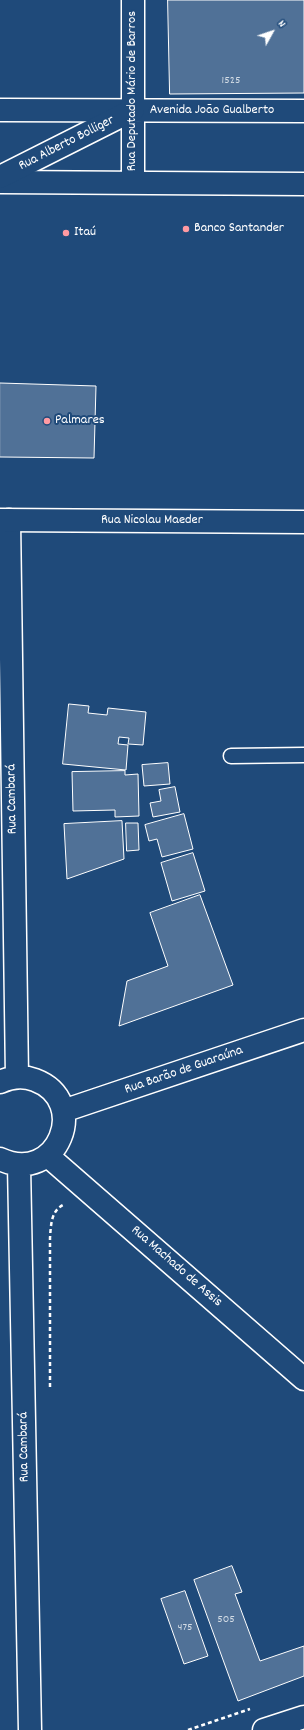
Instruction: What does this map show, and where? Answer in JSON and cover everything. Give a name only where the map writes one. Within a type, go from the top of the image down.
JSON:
[{"type":"street","name":"Rua Deputado Mário de Barros","points":[[133,0],[133,183]]},
{"type":"street","name":"Avenida João Gualberto","points":[[0,110],[304,111]]},
{"type":"street","name":"Rua Alberto Bolliger","points":[[0,177],[133,110]]},
{"type":"street","points":[[0,182],[304,184]]},
{"type":"street","name":"Rua Nicolau Maeder","points":[[4,520],[304,522]]},
{"type":"street","name":"Rua Cambará","points":[[4,520],[9,1080]]},
{"type":"street","name":"Rua Barão de Guaraúna","points":[[63,1111],[304,1030]]},
{"type":"street","points":[[9,1080],[30,1078],[41,1082],[51,1090],[59,1100],[63,1111],[64,1123],[62,1134],[57,1145],[48,1156],[31,1164],[9,1162]]},
{"type":"street","name":"Rua Machado de Assis","points":[[48,1156],[304,1379]]},
{"type":"street","name":"Rua Cambará","points":[[9,1162],[30,1730]]},
{"type":"street","points":[[264,1730],[304,1717]]},
{"type":"lane","points":[[231,756],[304,755]]},
{"type":"path","points":[[50,1389],[50,1238],[52,1216],[60,1206],[66,1203]]},
{"type":"path","points":[[188,1730],[253,1708]]},
{"type":"building","points":[[168,0],[304,0],[304,93],[170,94]]},
{"type":"building","name":"Palmares","points":[[0,383],[96,386],[94,458],[0,457]]},
{"type":"building","points":[[69,704],[89,706],[88,713],[107,715],[108,708],[146,712],[143,745],[128,744],[129,738],[119,737],[118,744],[128,745],[126,770],[63,764]]},
{"type":"building","points":[[168,763],[170,784],[144,786],[142,765]]},
{"type":"building","points":[[125,771],[125,775],[138,774],[139,816],[115,817],[115,810],[73,811],[72,772]]},
{"type":"building","points":[[175,787],[180,812],[153,817],[150,803],[161,801],[159,790]]},
{"type":"building","points":[[184,814],[193,849],[162,857],[157,839],[149,841],[145,825]]},
{"type":"building","points":[[122,821],[124,859],[67,879],[64,824]]},
{"type":"building","points":[[126,823],[138,823],[139,850],[127,851]]},
{"type":"building","points":[[193,853],[205,891],[172,901],[161,863]]},
{"type":"building","points":[[200,895],[233,985],[119,1026],[127,981],[168,966],[150,913]]},
{"type":"building","points":[[232,1566],[242,1592],[235,1594],[260,1661],[304,1646],[304,1676],[238,1701],[194,1580]]},
{"type":"building","points":[[185,1591],[208,1656],[184,1664],[161,1599]]},
{"type":"place","name":"Banco Santander","points":[[186,229]]},
{"type":"place","name":"Itaú","points":[[66,233]]},
{"type":"place","name":"Palmares","points":[[47,421]]}]
